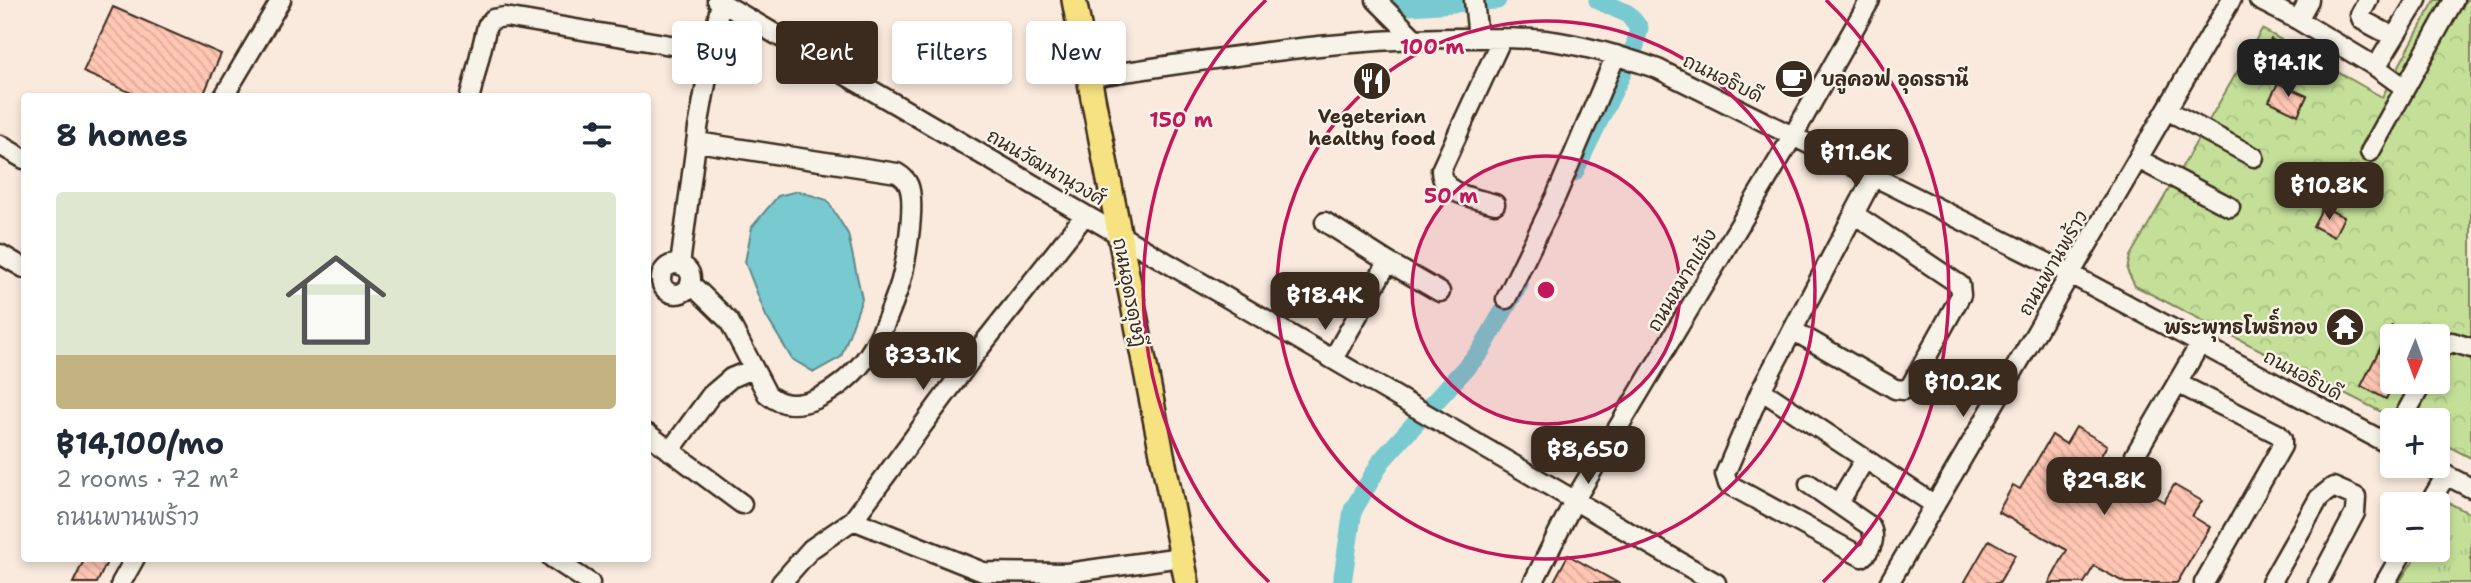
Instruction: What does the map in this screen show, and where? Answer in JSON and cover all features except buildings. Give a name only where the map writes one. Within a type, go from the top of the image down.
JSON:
[{"type":"main road","name":"ถนนอุดรดุษฎี","points":[[1074,0],[1078,21]]},
{"type":"main road","name":"ถนนอุดรดุษฎี","points":[[1090,84],[1186,583]]},
{"type":"street","points":[[226,93],[281,0]]},
{"type":"street","points":[[1376,0],[1414,38]]},
{"type":"street","name":"ถนนหมากแข้ง","points":[[1532,583],[1574,501],[1793,136],[1870,0]]},
{"type":"street","name":"ถนนพานพร้าว","points":[[1889,583],[2231,0]]},
{"type":"street","points":[[2259,0],[2376,67],[2405,88]]},
{"type":"street","points":[[2298,20],[2309,0]]},
{"type":"street","points":[[2368,0],[2360,15],[2362,20],[2394,37]]},
{"type":"street","points":[[2376,67],[2417,0]]},
{"type":"street","points":[[2370,152],[2454,0]]},
{"type":"street","points":[[717,21],[720,1]]},
{"type":"street","name":"ถนนวัฒนานุวงศ์","points":[[720,1],[1119,237],[1716,583]]},
{"type":"street","points":[[1475,4],[1478,38]]},
{"type":"street","points":[[471,93],[487,26],[493,19],[505,17],[672,45]]},
{"type":"street","points":[[1495,204],[1449,189],[1443,183],[1441,170],[1502,37]]},
{"type":"street","name":"ถนนอธิบดี","points":[[1126,72],[1321,45],[1414,38],[1502,37],[1545,40],[1616,55],[1658,69],[2070,274],[2380,437]]},
{"type":"street","points":[[1506,299],[1556,196],[1616,55]]},
{"type":"street","points":[[680,264],[706,84]]},
{"type":"street","points":[[2167,110],[2254,157]]},
{"type":"street","points":[[690,282],[729,321],[767,394],[775,401],[804,404],[845,380],[867,356],[881,332],[899,287],[912,197],[908,184],[897,173],[696,142]]},
{"type":"street","points":[[0,145],[21,157]]},
{"type":"street","points":[[2138,159],[2230,207]]},
{"type":"street","points":[[1809,484],[1870,526],[1874,539],[1862,557],[1728,484],[1725,474],[1761,390],[1874,176]]},
{"type":"street","points":[[1794,331],[1895,389],[1903,390],[1910,387],[1961,295],[1960,285],[1854,214]]},
{"type":"street","points":[[781,583],[811,549],[853,520],[979,349],[1085,215]]},
{"type":"street","points":[[1325,222],[1440,292]]},
{"type":"street","points":[[0,254],[21,266]]},
{"type":"street","points":[[1333,359],[1388,262]]},
{"type":"street","points":[[680,264],[689,271],[690,282],[687,288],[676,294],[654,282],[666,268],[680,264]]},
{"type":"street","points":[[2450,343],[2471,348]]},
{"type":"street","points":[[2135,455],[2200,344]]},
{"type":"street","points":[[670,451],[711,395],[731,378],[753,369]]},
{"type":"street","points":[[2177,383],[2278,434],[2282,439],[2282,446],[2204,583]]},
{"type":"street","points":[[1761,390],[1935,505]]},
{"type":"street","points":[[651,436],[742,504]]},
{"type":"street","points":[[1838,504],[1865,459]]},
{"type":"street","points":[[2450,477],[2471,488]]},
{"type":"street","points":[[2271,583],[2319,498],[2333,487],[2356,497],[2355,513],[2318,583]]},
{"type":"street","points":[[853,520],[983,572],[1067,573],[1181,557]]},
{"type":"street","points":[[121,583],[133,562]]},
{"type":"street","points":[[558,562],[590,583]]},
{"type":"street","points":[[2385,583],[2397,562]]},
{"type":"street","points":[[1678,583],[1688,567]]},
{"type":"green space","points":[[2435,0],[2471,0],[2471,458],[2450,447],[2450,408],[2380,408],[2380,411],[2135,286],[2127,270],[2130,256],[2262,29],[2382,97]]},
{"type":"green space","points":[[2450,504],[2471,514],[2471,583],[2399,583],[2412,562],[2450,562]]},
{"type":"water","points":[[798,191],[827,200],[848,234],[862,299],[841,357],[814,372],[792,359],[766,316],[745,262],[752,227],[778,196]]},
{"type":"waterway","points":[[1390,0],[1410,6],[1497,0]]},
{"type":"waterway","points":[[1574,172],[1635,46],[1639,28],[1628,14],[1598,0]]},
{"type":"waterway","points":[[1342,583],[1353,510],[1382,460],[1480,352],[1519,284]]},
{"type":"place","name":"บลูคอฟ อุดรธานี","points":[[1794,79]]},
{"type":"place","name":"Vegeterian healthy food","points":[[1372,81]]},
{"type":"place","name":"พระพุทธโพธิ์ทอง","points":[[2345,327]]}]
